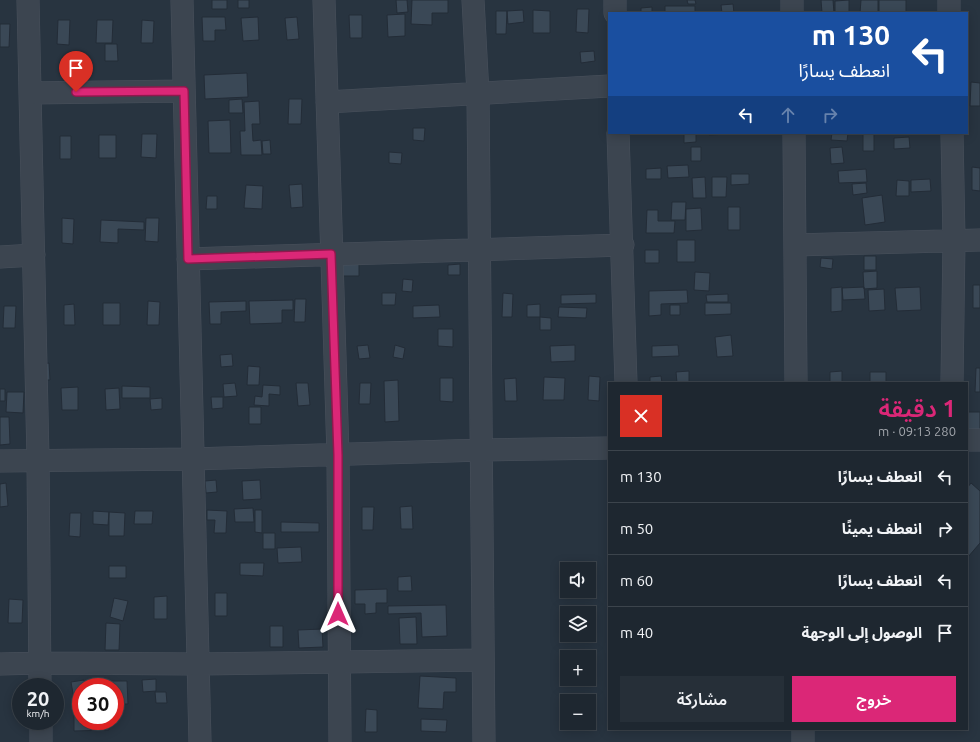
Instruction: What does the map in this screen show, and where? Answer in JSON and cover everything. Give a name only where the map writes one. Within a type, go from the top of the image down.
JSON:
[{"type":"street","points":[[28,0],[38,459],[40,678]]},
{"type":"street","points":[[182,0],[200,742]]},
{"type":"street","points":[[324,0],[338,455],[338,662],[340,742]]},
{"type":"street","points":[[473,0],[478,94],[482,450],[482,660],[484,742]]},
{"type":"street","points":[[615,0],[615,12]]},
{"type":"street","points":[[792,0],[792,12]]},
{"type":"street","points":[[949,0],[949,12]]},
{"type":"street","points":[[327,102],[608,86]]},
{"type":"street","points":[[30,93],[184,91]]},
{"type":"street","points":[[618,134],[623,245],[626,382]]},
{"type":"street","points":[[794,134],[796,382]]},
{"type":"street","points":[[952,134],[954,240],[952,382]]},
{"type":"street","points":[[795,245],[980,240]]},
{"type":"street","points":[[188,259],[623,245]]},
{"type":"street","points":[[0,257],[34,255]]},
{"type":"street","points":[[968,440],[980,440]]},
{"type":"street","points":[[0,461],[38,459],[193,459],[482,450],[608,448]]},
{"type":"street","points":[[0,664],[199,664],[482,660]]},
{"type":"street","points":[[41,730],[41,742]]},
{"type":"street","points":[[803,730],[803,742]]},
{"type":"building","points":[[212,0],[227,0],[227,9],[212,9]]},
{"type":"building","points":[[238,0],[249,0],[249,8],[238,8]]},
{"type":"building","points":[[396,0],[407,0],[408,12],[397,13]]},
{"type":"building","points":[[412,0],[448,0],[448,13],[432,13],[432,25],[411,24]]},
{"type":"building","points":[[687,0],[695,0],[696,4],[688,4]]},
{"type":"building","points":[[821,0],[833,0],[834,12],[822,12]]},
{"type":"building","points":[[849,0],[849,12],[835,12],[835,1]]},
{"type":"building","points":[[861,0],[878,0],[878,12],[860,12]]},
{"type":"building","points":[[879,0],[906,0],[906,12],[879,12]]},
{"type":"building","points":[[733,4],[734,12],[722,12],[721,5]]},
{"type":"building","points":[[665,6],[695,6],[695,12],[665,12]]},
{"type":"building","points":[[652,7],[652,12],[641,12],[641,8]]},
{"type":"building","points":[[577,9],[589,9],[588,33],[576,32]]},
{"type":"building","points":[[523,10],[524,22],[508,24],[507,11]]},
{"type":"building","points":[[533,10],[550,11],[550,33],[533,33]]},
{"type":"building","points":[[496,11],[507,11],[506,34],[496,34]]},
{"type":"building","points":[[405,14],[405,36],[388,37],[387,15]]},
{"type":"building","points":[[349,15],[362,15],[362,38],[350,38]]},
{"type":"building","points":[[202,17],[225,17],[226,30],[215,30],[215,41],[203,41]]},
{"type":"building","points":[[258,17],[259,40],[243,41],[241,18]]},
{"type":"building","points":[[297,17],[299,39],[287,40],[285,18]]},
{"type":"building","points":[[58,20],[70,20],[69,45],[57,44]]},
{"type":"building","points":[[97,20],[113,20],[112,43],[96,43]]},
{"type":"building","points":[[142,20],[154,21],[153,43],[141,43]]},
{"type":"building","points":[[0,24],[10,24],[9,47],[0,47]]},
{"type":"building","points":[[105,44],[117,44],[118,61],[105,61]]},
{"type":"building","points":[[594,51],[595,61],[581,63],[580,52]]},
{"type":"building","points":[[247,73],[248,97],[205,99],[204,75]]},
{"type":"building","points":[[971,82],[980,83],[980,106],[970,106]]},
{"type":"building","points":[[242,99],[243,113],[229,113],[229,100]]},
{"type":"building","points":[[289,99],[302,99],[301,124],[288,124]]},
{"type":"building","points":[[259,101],[260,124],[252,124],[253,141],[261,140],[262,155],[241,155],[240,131],[245,131],[244,102]]},
{"type":"building","points":[[230,120],[231,153],[209,153],[208,121]]},
{"type":"building","points":[[413,128],[425,128],[424,141],[413,140]]},
{"type":"building","points":[[142,134],[157,134],[156,158],[141,157]]},
{"type":"building","points":[[684,134],[696,134],[696,142],[684,143]]},
{"type":"building","points":[[832,134],[848,134],[847,141],[831,140]]},
{"type":"building","points":[[863,134],[874,134],[874,151],[863,151]]},
{"type":"building","points":[[99,135],[116,135],[116,158],[99,158]]},
{"type":"building","points":[[60,136],[71,136],[71,159],[60,159]]},
{"type":"building","points":[[909,137],[910,148],[894,149],[894,138]]},
{"type":"building","points":[[270,140],[271,154],[263,154],[262,141]]},
{"type":"building","points":[[691,147],[701,147],[701,161],[691,161]]},
{"type":"building","points":[[842,147],[844,163],[831,164],[830,148]]},
{"type":"building","points":[[389,152],[402,153],[401,164],[389,163]]},
{"type":"building","points":[[688,165],[689,177],[668,178],[667,166]]},
{"type":"building","points":[[972,167],[980,168],[980,191],[972,190]]},
{"type":"building","points":[[661,168],[661,179],[646,179],[646,169]]},
{"type":"building","points":[[866,169],[867,182],[839,183],[838,171]]},
{"type":"building","points":[[731,174],[749,174],[749,184],[731,185]]},
{"type":"building","points":[[705,177],[706,198],[693,198],[692,178]]},
{"type":"building","points":[[712,177],[727,177],[726,197],[712,197]]},
{"type":"building","points":[[930,179],[931,191],[911,192],[911,180]]},
{"type":"building","points":[[897,180],[909,181],[909,196],[896,196]]},
{"type":"building","points":[[866,183],[867,193],[853,195],[852,184]]},
{"type":"building","points":[[302,184],[303,207],[291,208],[289,185]]},
{"type":"building","points":[[246,185],[263,186],[262,209],[244,208]]},
{"type":"building","points":[[882,195],[885,222],[865,225],[862,198]]},
{"type":"building","points":[[207,196],[217,196],[217,209],[206,209]]},
{"type":"building","points":[[672,202],[686,202],[685,220],[671,220]]},
{"type":"building","points":[[728,207],[740,207],[740,230],[728,230]]},
{"type":"building","points":[[701,208],[702,230],[686,231],[686,209]]},
{"type":"building","points":[[647,210],[658,210],[658,221],[675,221],[674,233],[646,233]]},
{"type":"building","points":[[62,218],[74,219],[73,244],[62,243]]},
{"type":"building","points":[[146,218],[159,218],[158,242],[145,241]]},
{"type":"building","points":[[101,220],[144,222],[144,230],[118,229],[118,243],[100,242]]},
{"type":"building","points":[[677,240],[695,240],[695,262],[677,262]]},
{"type":"building","points":[[645,250],[659,250],[659,263],[645,263]]},
{"type":"building","points":[[359,254],[359,276],[343,276],[342,255]]},
{"type":"building","points":[[864,256],[876,256],[876,270],[864,270]]},
{"type":"building","points":[[821,258],[833,259],[832,269],[820,267]]},
{"type":"building","points":[[460,264],[460,275],[448,275],[448,265]]},
{"type":"building","points":[[877,271],[877,288],[864,289],[863,272]]},
{"type":"building","points":[[695,272],[710,273],[709,291],[694,290]]},
{"type":"building","points":[[403,279],[413,280],[412,292],[402,291]]},
{"type":"building","points":[[973,285],[980,285],[980,308],[973,308]]},
{"type":"building","points":[[842,287],[842,311],[831,312],[831,288]]},
{"type":"building","points":[[864,287],[865,299],[843,300],[842,288]]},
{"type":"building","points":[[920,287],[921,310],[897,311],[895,288]]},
{"type":"building","points":[[884,289],[885,310],[869,311],[868,290]]},
{"type":"building","points":[[687,290],[688,303],[661,304],[661,315],[649,316],[649,291]]},
{"type":"building","points":[[382,293],[396,293],[395,305],[382,305]]},
{"type":"building","points":[[503,293],[513,294],[512,317],[502,317]]},
{"type":"building","points":[[596,294],[596,303],[561,304],[561,295]]},
{"type":"building","points":[[728,294],[728,302],[707,302],[706,295]]},
{"type":"building","points":[[295,299],[306,299],[305,322],[294,322]]},
{"type":"building","points":[[293,300],[293,310],[282,310],[282,323],[250,324],[249,301]]},
{"type":"building","points":[[148,301],[160,302],[159,325],[147,325]]},
{"type":"building","points":[[246,301],[246,311],[221,312],[221,324],[210,324],[209,302]]},
{"type":"building","points":[[103,303],[120,303],[120,325],[103,325]]},
{"type":"building","points":[[705,303],[731,303],[731,314],[705,315]]},
{"type":"building","points":[[74,304],[75,325],[64,325],[64,305]]},
{"type":"building","points":[[540,304],[540,317],[527,317],[527,305]]},
{"type":"building","points":[[439,305],[440,317],[413,318],[413,306]]},
{"type":"building","points":[[670,305],[680,305],[680,315],[670,315]]},
{"type":"building","points":[[4,306],[16,306],[15,328],[3,328]]},
{"type":"building","points":[[559,307],[587,308],[586,318],[558,317]]},
{"type":"building","points":[[540,317],[551,318],[551,330],[540,330]]},
{"type":"building","points":[[438,329],[453,329],[453,347],[438,346]]},
{"type":"building","points":[[731,335],[733,356],[717,357],[715,337]]},
{"type":"building","points":[[368,345],[370,358],[359,359],[357,346]]},
{"type":"building","points":[[395,345],[405,348],[403,359],[393,357]]},
{"type":"building","points":[[575,345],[575,361],[551,362],[550,346]]},
{"type":"building","points":[[678,345],[679,356],[652,357],[652,346]]},
{"type":"building","points":[[232,354],[233,366],[221,367],[220,355]]},
{"type":"building","points":[[49,363],[50,380],[43,380],[42,364]]},
{"type":"building","points":[[248,366],[260,367],[259,385],[247,385]]},
{"type":"building","points":[[976,368],[980,368],[980,392],[975,392]]},
{"type":"building","points":[[689,371],[689,382],[677,382],[676,372]]},
{"type":"building","points":[[842,371],[842,382],[830,382],[830,372]]},
{"type":"building","points":[[870,372],[886,372],[886,382],[870,382]]},
{"type":"building","points":[[589,376],[600,377],[599,401],[588,400]]},
{"type":"building","points":[[661,376],[662,382],[650,382],[650,377]]},
{"type":"building","points":[[544,377],[565,378],[564,400],[543,400]]},
{"type":"building","points":[[440,378],[453,378],[453,402],[440,401]]},
{"type":"building","points":[[516,378],[517,401],[505,401],[504,379]]},
{"type":"building","points":[[398,380],[399,421],[385,422],[384,381]]},
{"type":"building","points":[[235,383],[237,396],[224,397],[223,384]]},
{"type":"building","points":[[296,383],[308,383],[310,405],[298,406]]},
{"type":"building","points":[[360,383],[371,383],[370,404],[359,404]]},
{"type":"building","points":[[263,385],[280,386],[280,395],[269,394],[269,406],[254,405],[255,396],[262,397]]},
{"type":"building","points":[[122,386],[150,387],[150,398],[122,398]]},
{"type":"building","points":[[78,387],[78,410],[62,410],[61,388]]},
{"type":"building","points":[[119,388],[120,409],[106,410],[105,389]]},
{"type":"building","points":[[0,389],[5,389],[5,401],[0,401]]},
{"type":"building","points":[[7,392],[24,392],[23,413],[6,412]]},
{"type":"building","points":[[211,397],[223,397],[223,408],[212,409]]},
{"type":"building","points":[[162,398],[162,409],[151,410],[150,399]]},
{"type":"building","points":[[249,407],[261,407],[261,424],[249,424]]},
{"type":"building","points":[[968,412],[980,412],[980,432],[968,432]]},
{"type":"building","points":[[0,417],[9,417],[10,444],[0,445]]},
{"type":"building","points":[[216,480],[217,492],[206,493],[205,481]]},
{"type":"building","points":[[260,480],[261,499],[243,500],[242,481]]},
{"type":"building","points":[[6,483],[8,506],[0,507],[0,484]]},
{"type":"building","points":[[971,483],[980,491],[980,543],[968,557],[968,487]]},
{"type":"building","points":[[412,506],[413,529],[401,529],[400,507]]},
{"type":"building","points":[[362,507],[374,507],[373,530],[362,530]]},
{"type":"building","points":[[253,508],[254,522],[235,522],[234,509]]},
{"type":"building","points":[[207,510],[227,511],[226,533],[214,533],[215,520],[207,520]]},
{"type":"building","points":[[255,510],[262,510],[262,533],[255,532]]},
{"type":"building","points":[[93,511],[109,512],[108,525],[93,524]]},
{"type":"building","points":[[135,511],[153,511],[152,524],[134,524]]},
{"type":"building","points":[[109,512],[125,513],[124,536],[109,536]]},
{"type":"building","points":[[70,513],[81,513],[80,537],[69,536]]},
{"type":"building","points":[[281,522],[319,523],[319,532],[281,532]]},
{"type":"building","points":[[263,533],[275,533],[275,549],[263,549]]},
{"type":"building","points":[[301,547],[302,562],[278,563],[277,548]]},
{"type":"building","points":[[240,563],[264,563],[263,576],[240,575]]},
{"type":"building","points":[[109,566],[126,566],[126,578],[109,578]]},
{"type":"building","points":[[411,576],[412,591],[398,591],[398,577]]},
{"type":"building","points":[[387,589],[387,603],[376,603],[376,613],[365,614],[365,604],[355,604],[355,590]]},
{"type":"building","points":[[215,593],[227,593],[227,616],[215,616]]},
{"type":"building","points":[[167,596],[167,619],[154,619],[154,597]]},
{"type":"building","points":[[114,598],[128,601],[123,621],[110,617]]},
{"type":"building","points":[[9,599],[23,600],[22,623],[8,623]]},
{"type":"building","points":[[446,605],[447,636],[422,637],[421,613],[388,614],[388,606]]},
{"type":"building","points":[[416,617],[417,644],[400,644],[399,618]]},
{"type":"building","points":[[106,623],[120,624],[119,650],[105,650]]},
{"type":"building","points":[[270,626],[283,626],[283,647],[270,647]]},
{"type":"building","points":[[322,629],[323,647],[299,648],[298,630]]},
{"type":"building","points":[[420,676],[456,678],[456,692],[444,692],[443,709],[418,708]]},
{"type":"building","points":[[156,679],[156,691],[143,692],[142,680]]},
{"type":"building","points":[[124,681],[127,681],[128,704],[124,704]]},
{"type":"building","points":[[155,692],[166,692],[167,703],[156,703]]},
{"type":"building","points":[[366,709],[377,710],[377,732],[365,732]]},
{"type":"building","points":[[421,719],[447,720],[446,732],[421,731]]},
{"type":"building","points":[[74,730],[109,730],[74,731]]},
{"type":"route","points":[[76,92],[184,91],[188,259],[331,254],[338,455],[338,614]]}]
